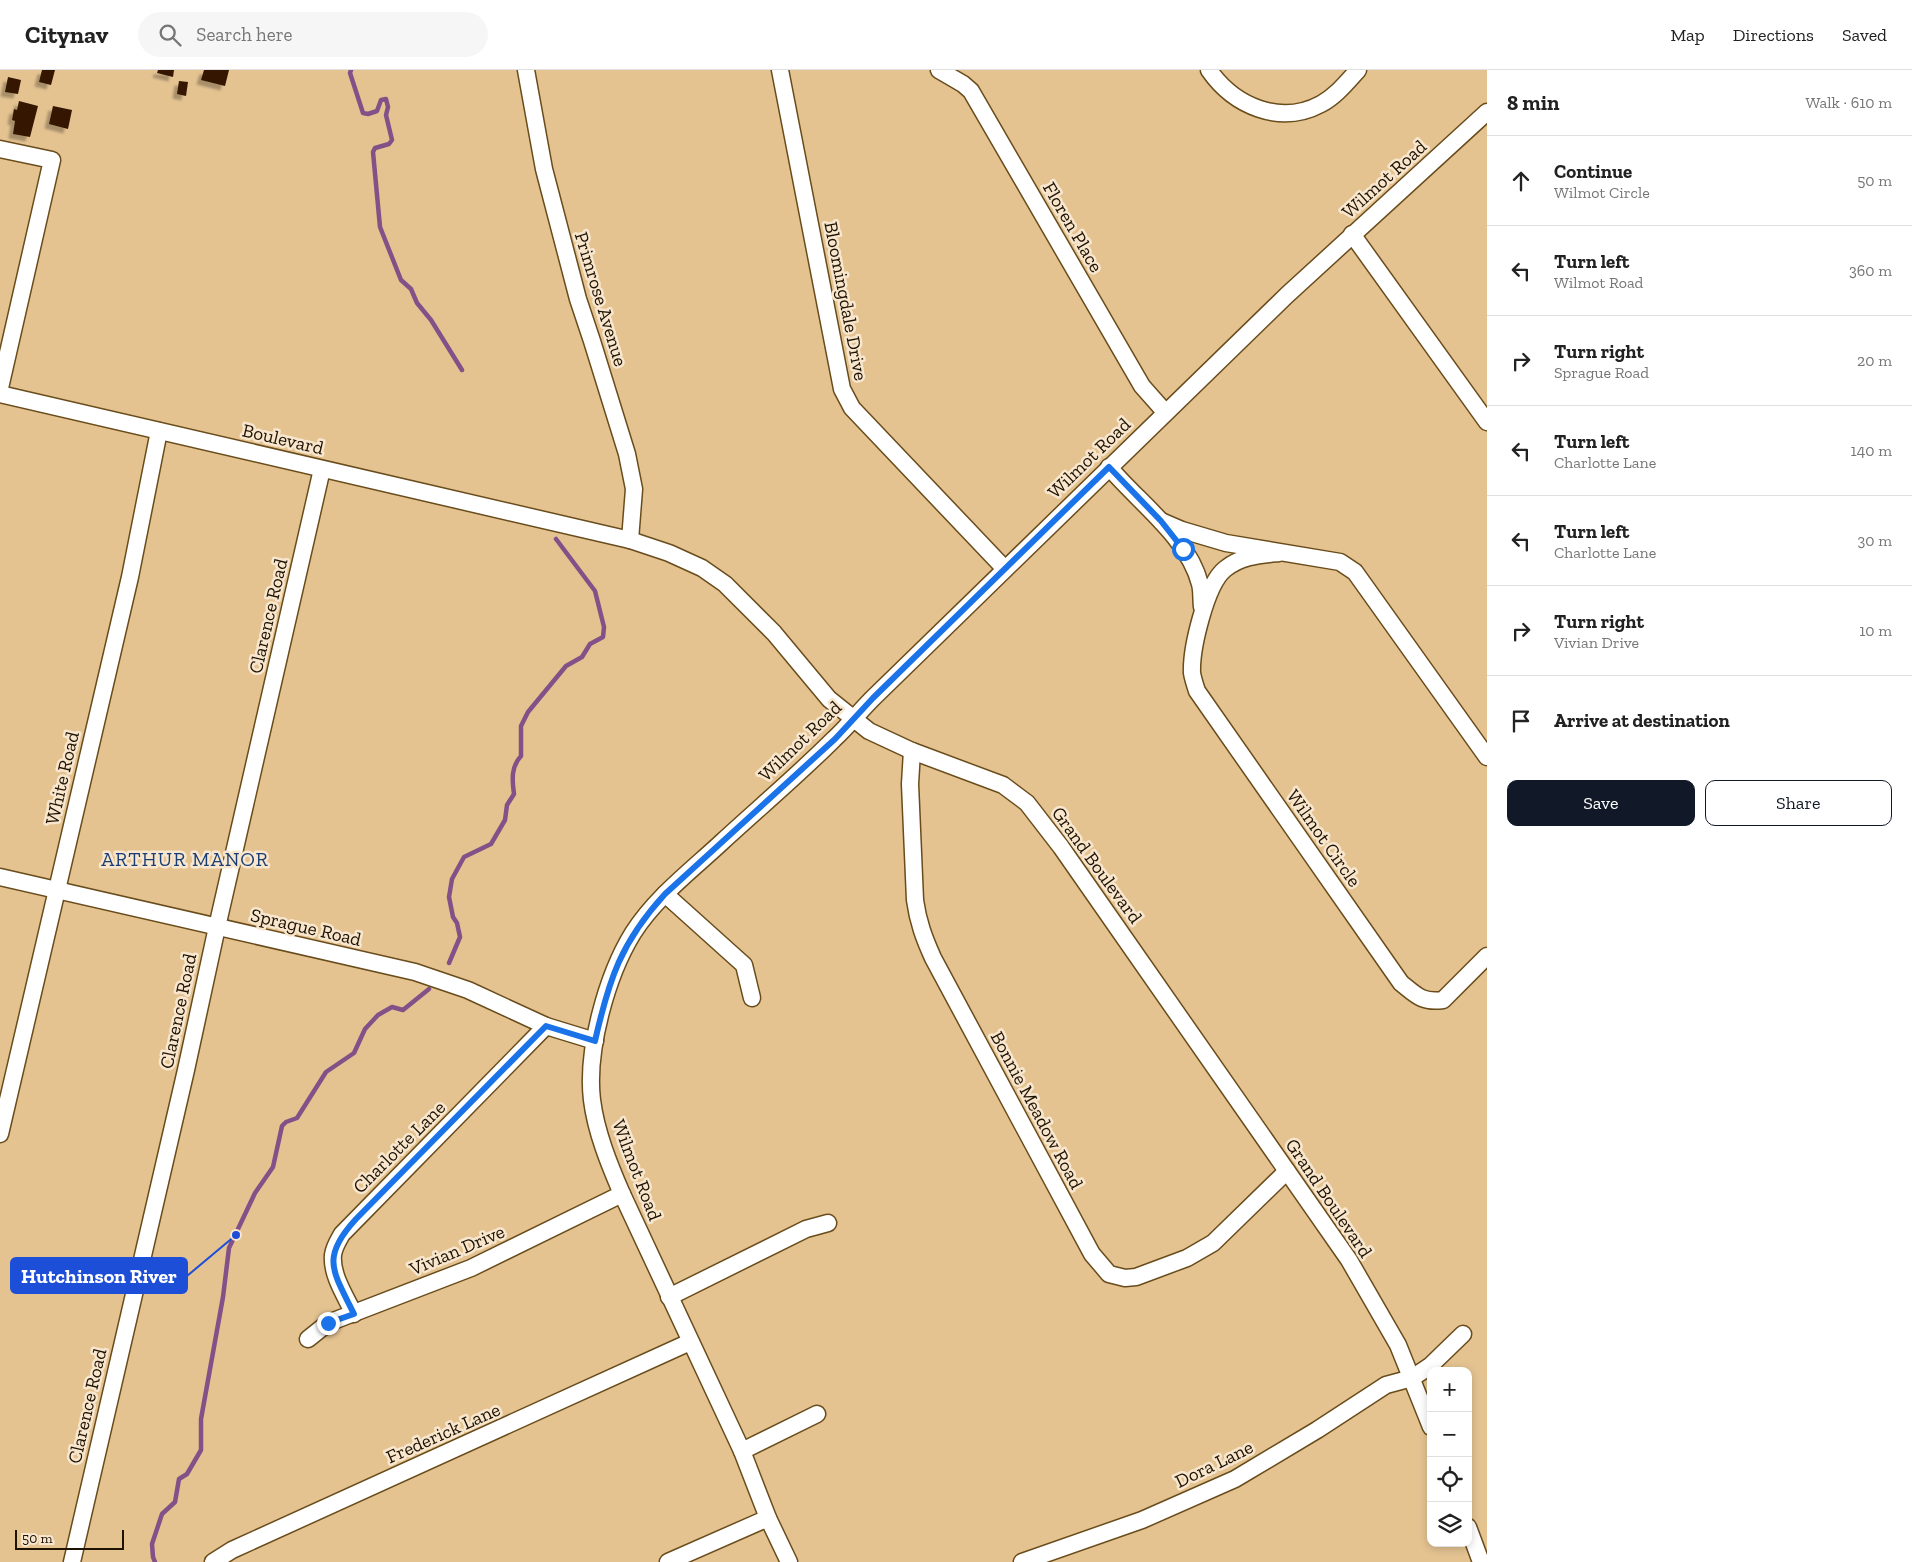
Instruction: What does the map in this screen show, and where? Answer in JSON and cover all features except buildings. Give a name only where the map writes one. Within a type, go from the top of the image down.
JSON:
[{"type":"street","name":"Primrose Avenue","points":[[526,70],[544,169],[578,299],[627,454],[634,489],[630,540]]},
{"type":"street","name":"Bloomingdale Drive","points":[[780,70],[842,389],[852,408],[1005,569]]},
{"type":"street","name":"Floren Place","points":[[939,70],[971,91],[1142,386],[1165,412]]},
{"type":"street","points":[[1209,70],[1218,83],[1243,103],[1258,109],[1281,113],[1306,110],[1322,104],[1335,94],[1358,70]]},
{"type":"street","name":"Wilmot Road","points":[[790,1562],[768,1518],[742,1451],[610,1167],[594,1113],[592,1078],[595,1041],[608,991],[622,954],[633,933],[665,894],[835,739],[1165,412],[1352,234],[1485,118]]},
{"type":"street","points":[[0,148],[52,160],[0,388]]},
{"type":"street","points":[[1352,234],[1487,422]]},
{"type":"street","name":"Boulevard","points":[[0,394],[557,522]]},
{"type":"street","name":"White Road","points":[[0,1134],[130,577],[159,431]]},
{"type":"street","name":"Wilmot Circle","points":[[1109,467],[1161,521],[1183,549],[1196,572],[1201,586],[1202,611]]},
{"type":"street","name":"Clarence Road","points":[[72,1562],[182,1089],[217,927],[322,469]]},
{"type":"street","name":"Wilmot Circle","points":[[1161,521],[1182,530],[1226,543],[1340,562],[1355,572],[1487,757]]},
{"type":"street","name":"Grand Boulevard","points":[[557,522],[630,540],[702,568],[725,584],[774,633],[829,699],[868,731],[912,751],[1003,784],[1026,803],[1067,855],[1349,1260],[1398,1345],[1427,1417]]},
{"type":"street","name":"Wilmot Circle","points":[[1279,553],[1250,556],[1227,567],[1213,582],[1202,611],[1192,672],[1197,691],[1401,983],[1421,1000],[1443,1000],[1487,956]]},
{"type":"street","name":"Bonnie Meadow Road","points":[[912,751],[910,784],[915,900],[917,919],[921,932],[933,958],[1087,1246],[1104,1269],[1118,1277],[1136,1277],[1193,1255],[1213,1243],[1286,1171]]},
{"type":"street","name":"Sprague Road","points":[[0,877],[415,972],[468,990],[546,1026],[595,1041]]},
{"type":"street","points":[[665,894],[744,965],[752,998]]},
{"type":"street","name":"Charlotte Lane","points":[[354,1314],[340,1286],[334,1266],[333,1256],[335,1247],[342,1234],[546,1026]]},
{"type":"street","name":"Vivian Drive","points":[[308,1339],[328,1323],[471,1268],[622,1194]]},
{"type":"street","points":[[669,1297],[806,1229],[828,1223]]},
{"type":"street","points":[[1412,1378],[1430,1366],[1463,1334]]},
{"type":"street","name":"Frederick Lane","points":[[213,1562],[232,1550],[690,1342]]},
{"type":"street","name":"Dora Lane","points":[[1022,1562],[1142,1520],[1209,1492],[1281,1453],[1386,1384],[1412,1378]]},
{"type":"street","points":[[742,1451],[817,1414]]},
{"type":"street","points":[[668,1562],[768,1518]]},
{"type":"street","points":[[1472,1538],[1480,1561]]},
{"type":"waterway","points":[[351,70],[350,73],[363,113],[368,114],[377,111],[381,100],[386,99],[388,107],[386,115],[392,140],[389,144],[375,148],[373,152],[380,227],[401,280],[411,289],[417,303],[431,320],[462,370]]},
{"type":"waterway","points":[[449,963],[460,937],[449,897],[452,879],[464,857],[491,844],[505,820],[507,805],[514,794],[513,778],[515,764],[521,756],[521,726],[528,712],[566,666],[582,657],[590,644],[603,637],[604,627],[595,591],[556,539]]},
{"type":"waterway","points":[[155,1562],[152,1544],[162,1514],[175,1502],[179,1479],[187,1474],[201,1450],[201,1419],[223,1297],[229,1248],[255,1193],[273,1167],[282,1126],[286,1122],[297,1118],[326,1072],[354,1053],[365,1029],[378,1015],[392,1007],[403,1010],[429,989]]},
{"type":"place","name":"Hutchinson River","points":[[236,1235]]},
{"type":"district","name":"ARTHUR MANOR","points":[[185,859]]},
{"type":"route","points":[[328,1323],[354,1314],[340,1286],[334,1266],[333,1256],[335,1247],[342,1234],[546,1026],[595,1041],[608,991],[622,954],[633,933],[665,894],[835,739],[873,698],[1109,467],[1121,482],[1161,521],[1183,549]]}]
